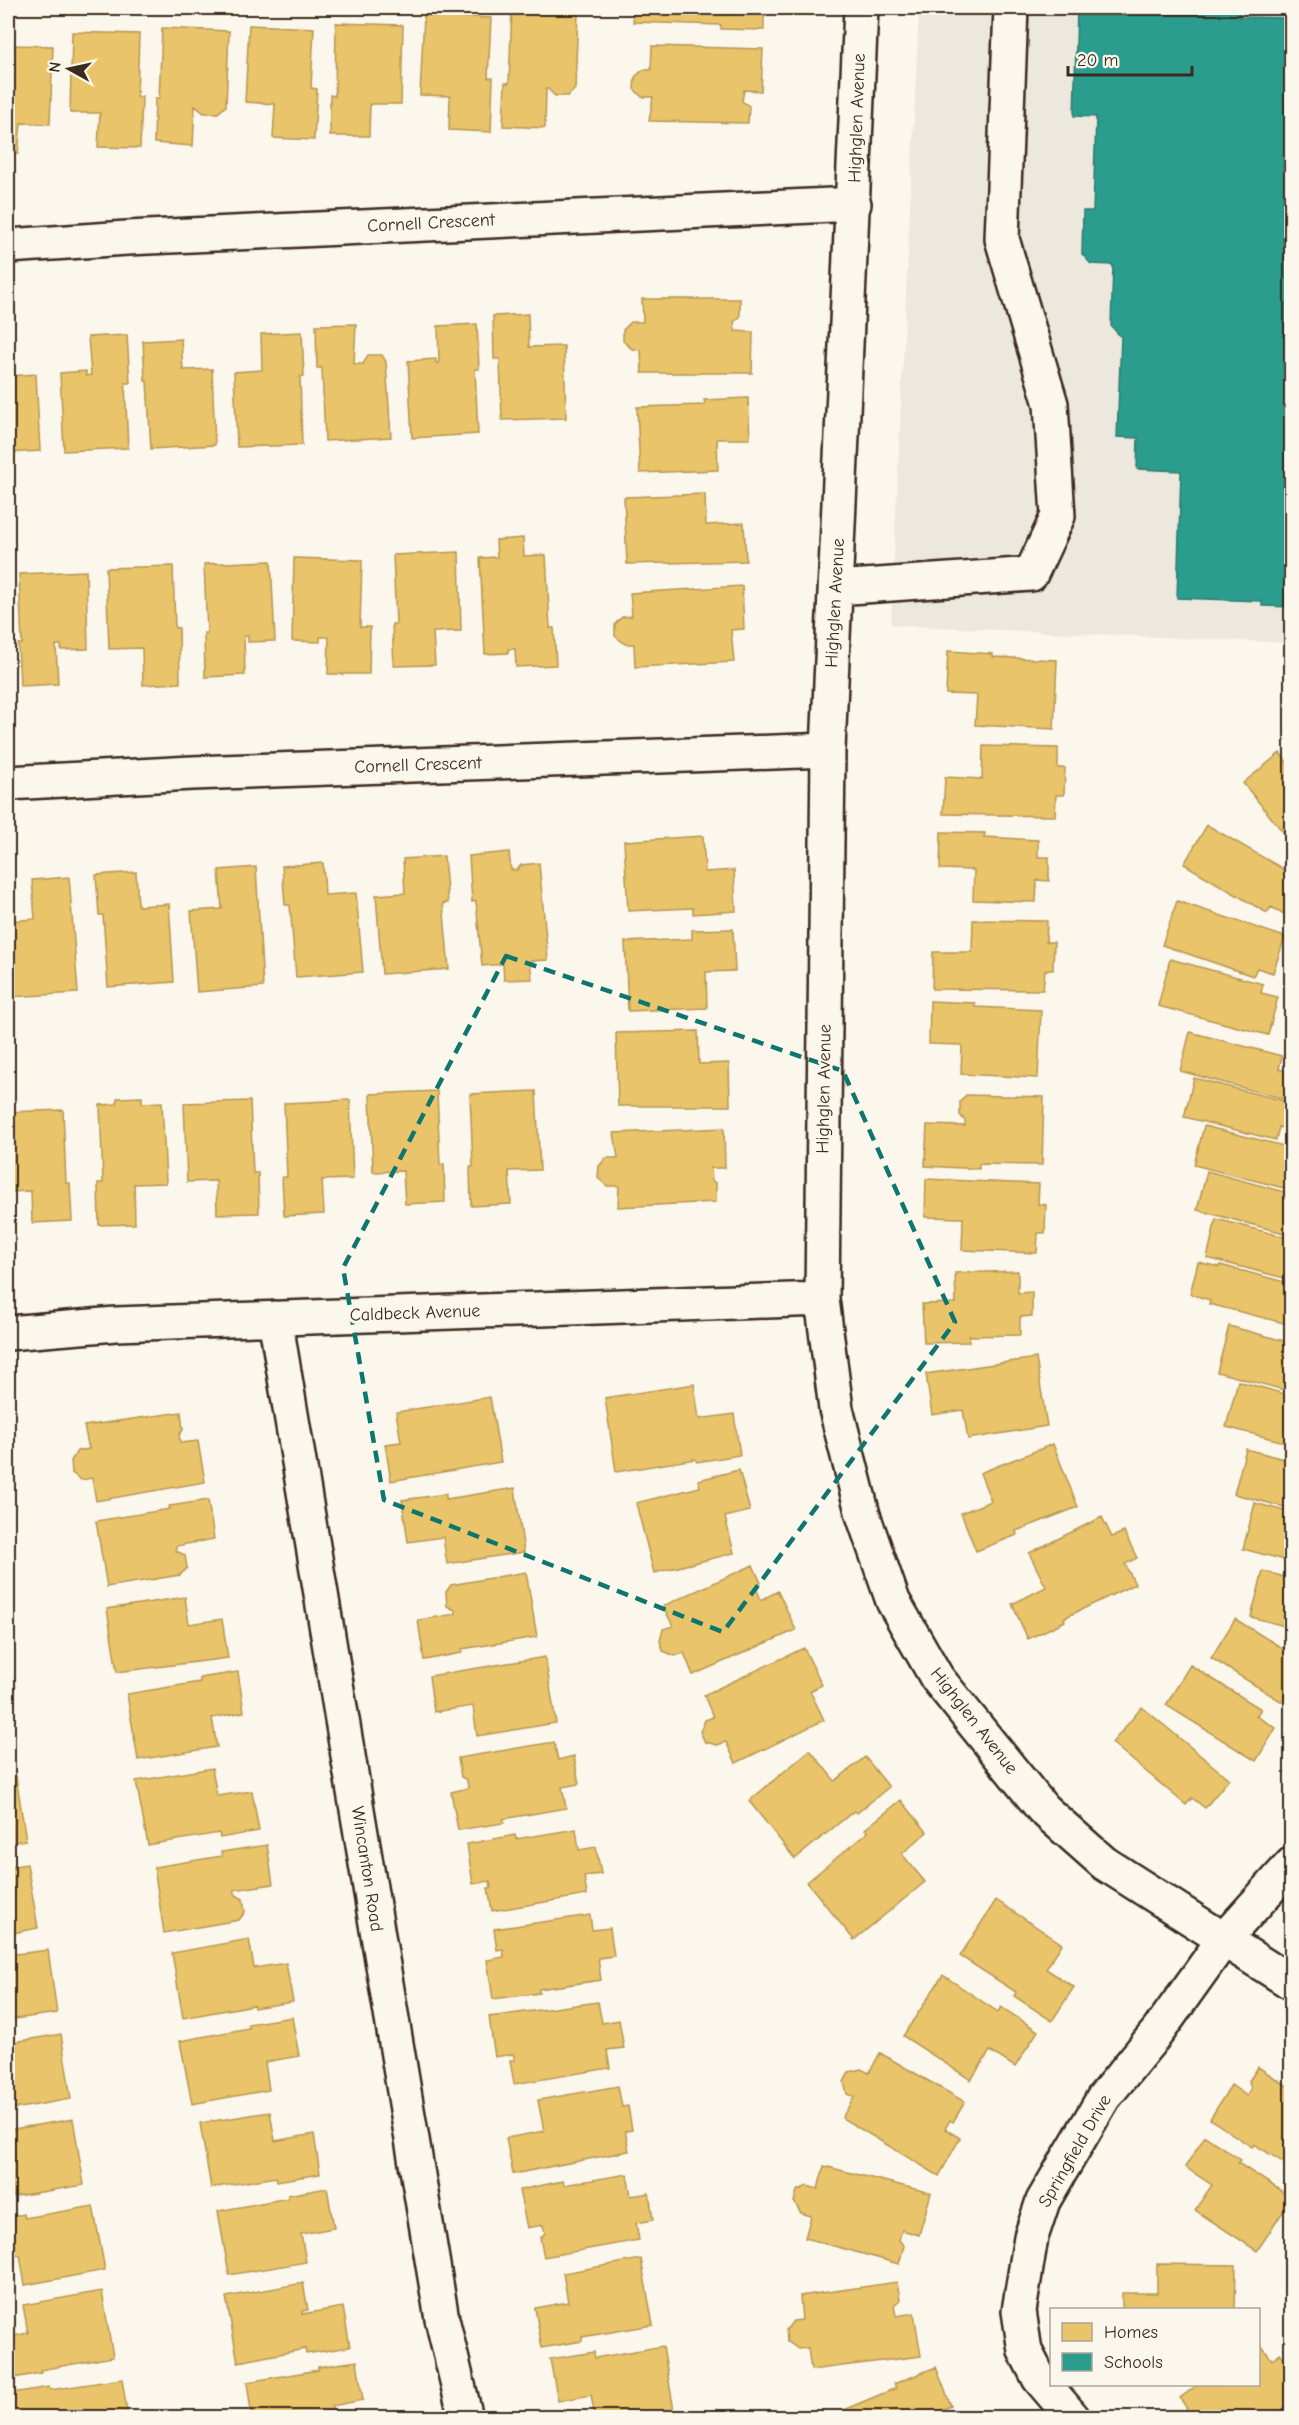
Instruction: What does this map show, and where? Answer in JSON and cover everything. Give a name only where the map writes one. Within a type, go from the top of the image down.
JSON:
[{"type":"street","name":"Highglen Avenue","points":[[861,8],[828,750],[822,1299],[836,1409],[863,1515],[893,1601],[938,1678],[1043,1809],[1104,1863],[1292,1983]]},
{"type":"street","points":[[836,588],[1031,574],[1058,516],[1051,404],[1002,239],[1011,8]]},
{"type":"street","name":"Cornell Crescent","points":[[8,246],[162,236],[854,204]]},
{"type":"street","name":"Cornell Crescent","points":[[8,783],[192,773],[828,750]]},
{"type":"street","name":"Caldbeck Avenue","points":[[8,1333],[116,1324],[822,1299]]},
{"type":"street","name":"Wincanton Road","points":[[275,1318],[442,2319],[466,2418]]},
{"type":"street","name":"Springfield Drive","points":[[1073,2418],[1040,2378],[1025,2350],[1019,2311],[1030,2237],[1042,2201],[1104,2097],[1159,2030],[1224,1940],[1292,1864]]},
{"type":"highlighted area","points":[[506,956],[843,1071],[955,1322],[723,1632],[384,1500],[343,1268]]},
{"type":"shaded area","points":[[919,8],[1291,8],[1291,643],[891,625]]},
{"type":"building: Homes","points":[[512,8],[555,8],[555,13],[578,13],[575,89],[568,96],[555,96],[546,89],[545,128],[503,126],[505,83],[509,83]]},
{"type":"building: Homes","points":[[633,8],[764,8],[764,30],[721,29],[721,25],[633,22]]},
{"type":"building: Homes","points":[[424,15],[491,18],[488,78],[493,78],[491,132],[449,130],[450,96],[420,95]]},
{"type":"building: Homes","points":[[336,23],[403,25],[401,104],[370,104],[369,136],[330,136],[330,95],[335,96]]},
{"type":"building: Homes","points":[[249,25],[314,28],[311,88],[317,89],[314,140],[273,138],[275,104],[245,102]]},
{"type":"building: Homes","points":[[162,28],[229,31],[226,106],[218,113],[204,113],[195,106],[193,146],[154,143],[155,99],[159,99]]},
{"type":"building: Homes","points":[[72,32],[139,34],[137,97],[142,97],[140,148],[98,147],[100,113],[70,113]]},
{"type":"building: Homes","points":[[8,45],[53,46],[50,124],[21,123],[18,154],[8,154]]},
{"type":"building: Homes","points":[[652,46],[763,49],[761,91],[744,90],[742,101],[749,106],[748,123],[649,121],[653,97],[642,97],[634,89],[635,77],[643,70],[651,70]]},
{"type":"building: Homes","points":[[642,299],[740,299],[740,317],[734,322],[735,331],[753,332],[752,373],[642,373],[641,350],[632,349],[623,341],[623,330],[631,322],[643,322]]},
{"type":"building: Homes","points":[[528,314],[529,347],[564,346],[566,418],[502,420],[500,359],[494,359],[493,316]]},
{"type":"building: Homes","points":[[356,324],[354,364],[363,364],[368,355],[382,355],[386,362],[391,437],[325,441],[322,368],[317,368],[316,325]]},
{"type":"building: Homes","points":[[477,324],[479,369],[475,369],[478,434],[412,438],[408,361],[436,359],[436,363],[439,363],[438,326]]},
{"type":"building: Homes","points":[[302,332],[304,376],[300,377],[302,445],[237,447],[234,372],[262,370],[261,334]]},
{"type":"building: Homes","points":[[127,335],[130,383],[125,383],[128,448],[64,451],[60,373],[86,371],[86,376],[91,375],[88,337]]},
{"type":"building: Homes","points":[[181,339],[183,370],[212,369],[215,445],[151,449],[143,341]]},
{"type":"building: Homes","points":[[36,374],[40,451],[8,453],[8,376]]},
{"type":"building: Homes","points":[[748,398],[750,439],[717,439],[718,470],[640,473],[637,407],[705,405],[704,400]]},
{"type":"building: Homes","points":[[705,494],[706,525],[744,523],[746,561],[627,564],[624,497]]},
{"type":"building: Homes","points":[[523,538],[524,556],[546,555],[550,628],[554,628],[556,665],[516,667],[515,649],[508,649],[508,653],[485,654],[480,558],[497,557],[496,540]]},
{"type":"building: Homes","points":[[459,552],[461,631],[433,632],[435,665],[394,666],[392,624],[396,624],[393,555]]},
{"type":"building: Homes","points":[[294,558],[362,560],[360,627],[370,627],[369,674],[328,674],[329,637],[320,637],[320,642],[292,641]]},
{"type":"building: Homes","points":[[271,561],[275,641],[248,642],[248,636],[244,636],[245,675],[205,677],[204,633],[207,633],[204,564]]},
{"type":"building: Homes","points":[[173,566],[175,628],[179,628],[180,683],[143,685],[142,648],[109,649],[106,568]]},
{"type":"building: Homes","points":[[86,571],[88,649],[61,650],[61,645],[56,645],[58,684],[20,686],[18,644],[22,644],[19,574]]},
{"type":"building: Homes","points":[[742,586],[744,629],[731,630],[734,662],[635,667],[634,644],[625,644],[615,636],[615,624],[622,617],[632,616],[630,593]]},
{"type":"building: Homes","points":[[948,651],[993,654],[993,657],[1057,660],[1054,729],[975,725],[977,695],[946,694]]},
{"type":"building: Homes","points":[[983,746],[1058,748],[1058,768],[1065,768],[1064,795],[1056,795],[1055,816],[943,814],[945,777],[982,779]]},
{"type":"building: Homes","points":[[1280,753],[1292,768],[1292,843],[1243,783]]},
{"type":"building: Homes","points":[[1207,825],[1292,874],[1292,905],[1286,915],[1271,907],[1267,913],[1184,864]]},
{"type":"building: Homes","points":[[941,832],[985,833],[984,837],[1038,840],[1038,857],[1049,857],[1049,881],[1037,880],[1036,902],[973,900],[974,870],[940,869]]},
{"type":"building: Homes","points":[[703,836],[705,872],[734,870],[736,911],[693,914],[693,908],[628,911],[624,841]]},
{"type":"building: Homes","points":[[509,852],[511,870],[517,870],[521,865],[539,863],[548,960],[530,961],[532,979],[504,980],[503,964],[482,966],[476,901],[472,902],[469,856]]},
{"type":"building: Homes","points":[[444,856],[448,903],[443,903],[449,969],[382,974],[376,895],[405,893],[403,859]]},
{"type":"building: Homes","points":[[323,863],[325,895],[356,893],[363,972],[296,977],[290,905],[285,905],[282,866]]},
{"type":"building: Homes","points":[[256,867],[263,987],[197,992],[191,911],[222,909],[219,870]]},
{"type":"building: Homes","points":[[136,872],[138,906],[169,904],[174,982],[108,987],[103,915],[99,915],[96,875]]},
{"type":"building: Homes","points":[[69,877],[78,993],[9,997],[8,921],[35,919],[32,880]]},
{"type":"building: Homes","points":[[1177,901],[1285,937],[1273,973],[1257,968],[1253,976],[1162,945]]},
{"type":"building: Homes","points":[[973,920],[1047,921],[1046,942],[1054,942],[1053,970],[1045,970],[1043,990],[932,989],[933,952],[972,952]]},
{"type":"building: Homes","points":[[733,929],[735,971],[706,972],[707,1008],[628,1011],[625,942],[692,939],[692,930]]},
{"type":"building: Homes","points":[[1170,959],[1263,984],[1261,993],[1278,997],[1268,1035],[1158,1006]]},
{"type":"building: Homes","points":[[930,1001],[975,1003],[975,1007],[1041,1010],[1038,1078],[961,1074],[962,1045],[929,1044]]},
{"type":"building: Homes","points":[[698,1031],[699,1064],[729,1063],[730,1106],[618,1106],[616,1033]]},
{"type":"building: Homes","points":[[1190,1032],[1282,1056],[1279,1069],[1292,1073],[1292,1101],[1180,1071]]},
{"type":"building: Homes","points":[[1194,1078],[1292,1103],[1292,1131],[1279,1127],[1276,1140],[1184,1117]]},
{"type":"building: Homes","points":[[437,1091],[440,1165],[444,1164],[445,1202],[405,1204],[403,1171],[373,1172],[370,1094]]},
{"type":"building: Homes","points":[[536,1091],[540,1170],[509,1171],[511,1204],[471,1206],[470,1167],[473,1167],[470,1094]]},
{"type":"building: Homes","points":[[966,1095],[1044,1097],[1042,1165],[979,1164],[979,1169],[925,1166],[927,1125],[965,1126],[965,1121],[960,1115],[960,1102]]},
{"type":"building: Homes","points":[[142,1097],[142,1103],[162,1102],[166,1183],[134,1184],[135,1224],[99,1225],[98,1183],[103,1183],[100,1105],[117,1104],[117,1098]]},
{"type":"building: Homes","points":[[350,1100],[353,1179],[322,1180],[324,1214],[284,1216],[282,1177],[287,1177],[284,1103]]},
{"type":"building: Homes","points":[[250,1101],[253,1173],[258,1173],[259,1213],[217,1214],[216,1181],[187,1182],[184,1103]]},
{"type":"building: Homes","points":[[63,1110],[66,1183],[70,1183],[72,1221],[32,1223],[31,1191],[8,1192],[8,1112]]},
{"type":"building: Homes","points":[[1204,1126],[1292,1148],[1292,1190],[1194,1165]]},
{"type":"building: Homes","points":[[724,1128],[725,1168],[711,1168],[712,1181],[716,1183],[716,1202],[618,1207],[619,1186],[607,1186],[598,1178],[599,1166],[606,1158],[618,1158],[614,1133]]},
{"type":"building: Homes","points":[[1207,1171],[1292,1194],[1292,1221],[1288,1234],[1197,1210]]},
{"type":"building: Homes","points":[[926,1179],[1039,1184],[1038,1204],[1046,1205],[1045,1233],[1038,1233],[1037,1253],[962,1250],[963,1218],[925,1217]]},
{"type":"building: Homes","points":[[1216,1219],[1292,1239],[1292,1280],[1207,1258]]},
{"type":"building: Homes","points":[[1198,1262],[1219,1267],[1220,1265],[1292,1284],[1292,1325],[1209,1304],[1210,1300],[1190,1294]]},
{"type":"building: Homes","points":[[1018,1271],[1018,1293],[1032,1292],[1032,1316],[1020,1317],[1020,1335],[969,1336],[969,1342],[924,1343],[922,1304],[956,1303],[955,1273]]},
{"type":"building: Homes","points":[[1229,1326],[1292,1343],[1292,1392],[1217,1372]]},
{"type":"building: Homes","points":[[1036,1358],[1047,1426],[968,1439],[963,1410],[932,1415],[926,1374]]},
{"type":"building: Homes","points":[[1238,1381],[1292,1396],[1292,1444],[1226,1427]]},
{"type":"building: Homes","points":[[694,1384],[699,1419],[734,1414],[740,1455],[697,1462],[695,1459],[616,1472],[605,1398]]},
{"type":"building: Homes","points":[[490,1397],[501,1462],[391,1481],[385,1444],[401,1442],[396,1412]]},
{"type":"building: Homes","points":[[181,1412],[183,1430],[179,1435],[180,1443],[198,1441],[205,1482],[96,1501],[92,1478],[81,1480],[72,1473],[71,1461],[77,1451],[89,1449],[84,1426]]},
{"type":"building: Homes","points":[[1053,1444],[1078,1507],[1016,1531],[1017,1535],[976,1551],[961,1513],[991,1501],[980,1473]]},
{"type":"building: Homes","points":[[1246,1449],[1292,1461],[1292,1509],[1234,1494]]},
{"type":"building: Homes","points":[[739,1470],[750,1511],[725,1517],[734,1553],[654,1573],[636,1503],[700,1487],[698,1480]]},
{"type":"building: Homes","points":[[515,1488],[524,1552],[447,1564],[443,1537],[408,1542],[402,1500],[446,1494],[446,1499]]},
{"type":"building: Homes","points":[[208,1500],[214,1539],[176,1546],[176,1551],[185,1555],[187,1568],[180,1575],[107,1587],[96,1521],[170,1509],[169,1506]]},
{"type":"building: Homes","points":[[1255,1503],[1292,1513],[1292,1562],[1243,1549]]},
{"type":"building: Homes","points":[[1102,1517],[1112,1537],[1124,1532],[1137,1558],[1125,1564],[1135,1584],[1064,1618],[1065,1621],[1028,1639],[1012,1604],[1046,1587],[1029,1553]]},
{"type":"building: Homes","points":[[753,1565],[761,1583],[757,1590],[761,1600],[778,1591],[796,1630],[693,1675],[684,1653],[675,1656],[663,1651],[660,1641],[663,1629],[673,1626],[663,1606]]},
{"type":"building: Homes","points":[[1263,1571],[1292,1579],[1292,1628],[1251,1617]]},
{"type":"building: Homes","points":[[526,1572],[537,1637],[462,1649],[462,1653],[424,1660],[418,1620],[456,1614],[455,1610],[447,1606],[446,1592],[451,1585]]},
{"type":"building: Homes","points":[[185,1597],[189,1624],[222,1619],[228,1658],[117,1672],[107,1609]]},
{"type":"building: Homes","points":[[1235,1619],[1292,1654],[1292,1700],[1285,1696],[1282,1702],[1211,1658]]},
{"type":"building: Homes","points":[[804,1648],[822,1685],[810,1691],[824,1720],[736,1763],[726,1742],[717,1745],[705,1742],[700,1732],[705,1720],[713,1717],[704,1695]]},
{"type":"building: Homes","points":[[545,1657],[556,1723],[477,1736],[473,1706],[434,1712],[429,1676]]},
{"type":"building: Homes","points":[[1190,1665],[1261,1709],[1256,1716],[1276,1728],[1256,1761],[1166,1705]]},
{"type":"building: Homes","points":[[238,1672],[244,1712],[212,1718],[217,1747],[138,1760],[127,1694],[200,1682],[200,1678]]},
{"type":"building: Homes","points":[[1142,1707],[1229,1779],[1205,1808],[1192,1798],[1186,1805],[1112,1743]]},
{"type":"building: Homes","points":[[554,1742],[558,1760],[574,1756],[579,1784],[562,1787],[566,1808],[503,1819],[504,1823],[458,1830],[451,1792],[468,1788],[467,1780],[461,1777],[458,1758]]},
{"type":"building: Homes","points":[[810,1750],[835,1781],[865,1757],[889,1787],[857,1813],[854,1811],[795,1859],[749,1801]]},
{"type":"building: Homes","points":[[212,1768],[217,1796],[252,1791],[259,1831],[220,1838],[219,1833],[148,1845],[136,1781]]},
{"type":"building: Homes","points":[[16,1776],[26,1840],[8,1843],[8,1778]]},
{"type":"building: Homes","points":[[901,1800],[927,1832],[902,1854],[925,1882],[854,1940],[807,1882],[868,1832],[865,1829]]},
{"type":"building: Homes","points":[[576,1829],[579,1850],[596,1847],[601,1874],[584,1876],[587,1895],[492,1911],[488,1888],[491,1888],[490,1881],[473,1884],[467,1844],[515,1835],[516,1839]]},
{"type":"building: Homes","points":[[267,1845],[273,1884],[234,1890],[236,1895],[243,1899],[245,1912],[239,1920],[164,1933],[154,1867],[222,1856],[221,1852]]},
{"type":"building: Homes","points":[[27,1864],[38,1928],[8,1934],[8,1867]]},
{"type":"building: Homes","points":[[996,1900],[1062,1944],[1046,1969],[1074,1987],[1052,2021],[1014,1996],[1016,1992],[960,1956]]},
{"type":"building: Homes","points":[[590,1915],[592,1930],[610,1928],[614,1956],[598,1958],[601,1980],[539,1989],[539,1993],[493,1999],[487,1960],[504,1957],[503,1949],[497,1950],[494,1929]]},
{"type":"building: Homes","points":[[249,1939],[254,1968],[286,1963],[293,2002],[254,2008],[254,2005],[183,2018],[172,1953]]},
{"type":"building: Homes","points":[[48,1950],[57,2013],[8,2020],[8,1955]]},
{"type":"building: Homes","points":[[943,1975],[998,2012],[1001,2007],[1038,2031],[1015,2067],[990,2051],[971,2080],[903,2036]]},
{"type":"building: Homes","points":[[598,2002],[602,2023],[619,2020],[624,2048],[607,2050],[610,2068],[514,2084],[510,2060],[515,2060],[513,2054],[495,2057],[489,2017]]},
{"type":"building: Homes","points":[[292,2017],[299,2056],[265,2062],[269,2090],[192,2104],[180,2041],[249,2028],[248,2024]]},
{"type":"building: Homes","points":[[61,2034],[71,2099],[8,2110],[8,2043]]},
{"type":"building: Homes","points":[[880,2053],[965,2102],[953,2122],[950,2120],[945,2129],[960,2138],[939,2176],[842,2118],[854,2097],[847,2094],[844,2082],[849,2072],[861,2069],[869,2073]]},
{"type":"building: Homes","points":[[1258,2067],[1292,2089],[1292,2168],[1254,2144],[1252,2147],[1210,2119],[1231,2085],[1247,2096],[1251,2089],[1249,2081]]},
{"type":"building: Homes","points":[[618,2086],[622,2107],[628,2106],[632,2130],[625,2131],[629,2151],[513,2174],[506,2138],[544,2131],[538,2100]]},
{"type":"building: Homes","points":[[270,2112],[275,2141],[314,2134],[320,2174],[277,2181],[276,2177],[211,2188],[200,2123]]},
{"type":"building: Homes","points":[[73,2119],[84,2185],[11,2197],[11,2201],[8,2202],[8,2130]]},
{"type":"building: Homes","points":[[1205,2136],[1241,2160],[1238,2163],[1292,2198],[1257,2251],[1195,2210],[1212,2185],[1185,2167]]},
{"type":"building: Homes","points":[[824,2166],[931,2193],[919,2235],[902,2230],[899,2240],[904,2246],[899,2264],[805,2238],[811,2216],[801,2213],[794,2202],[797,2191],[807,2186],[818,2189]]},
{"type":"building: Homes","points":[[627,2174],[631,2196],[649,2193],[653,2220],[636,2223],[639,2240],[544,2257],[540,2238],[545,2233],[543,2225],[527,2228],[519,2190],[563,2181],[564,2185]]},
{"type":"building: Homes","points":[[327,2188],[334,2228],[301,2234],[306,2262],[229,2275],[218,2211]]},
{"type":"building: Homes","points":[[93,2206],[105,2270],[25,2285],[20,2255],[8,2257],[8,2217],[24,2214],[25,2218]]},
{"type":"building: Homes","points":[[641,2259],[653,2325],[582,2337],[582,2341],[542,2348],[535,2308],[568,2302],[563,2273]]},
{"type":"building: Homes","points":[[1157,2264],[1236,2265],[1235,2308],[1122,2308],[1122,2293],[1157,2293]]},
{"type":"building: Homes","points":[[897,2282],[900,2300],[894,2305],[896,2316],[914,2313],[921,2356],[811,2370],[808,2348],[798,2349],[787,2341],[786,2330],[793,2321],[802,2320],[800,2296]]},
{"type":"building: Homes","points":[[303,2283],[308,2310],[302,2311],[302,2314],[343,2307],[350,2347],[306,2354],[305,2349],[238,2362],[226,2297]]},
{"type":"building: Homes","points":[[102,2291],[113,2357],[40,2370],[41,2373],[8,2379],[8,2337],[28,2333],[23,2305]]},
{"type":"building: Homes","points":[[663,2346],[674,2411],[636,2418],[595,2418],[591,2395],[558,2401],[550,2359],[594,2352],[595,2358]]},
{"type":"building: Homes","points":[[1260,2346],[1272,2360],[1280,2353],[1292,2368],[1292,2376],[1286,2380],[1292,2388],[1292,2402],[1270,2418],[1234,2418],[1228,2410],[1217,2418],[1193,2418],[1180,2398],[1196,2386],[1260,2386]]},
{"type":"building: Homes","points":[[357,2361],[363,2400],[332,2406],[333,2418],[252,2418],[247,2382]]},
{"type":"building: Homes","points":[[936,2367],[951,2406],[922,2418],[824,2418],[896,2388],[894,2384]]},
{"type":"building: Homes","points":[[122,2379],[128,2418],[15,2418],[11,2393],[49,2387],[50,2390]]},
{"type":"building: Schools","points":[[1077,8],[1241,8],[1240,17],[1292,18],[1292,60],[1286,60],[1284,104],[1292,105],[1292,607],[1262,606],[1262,601],[1177,598],[1181,471],[1137,469],[1138,438],[1117,437],[1121,337],[1111,326],[1113,265],[1091,264],[1082,254],[1083,211],[1093,211],[1096,117],[1074,116]]}]
